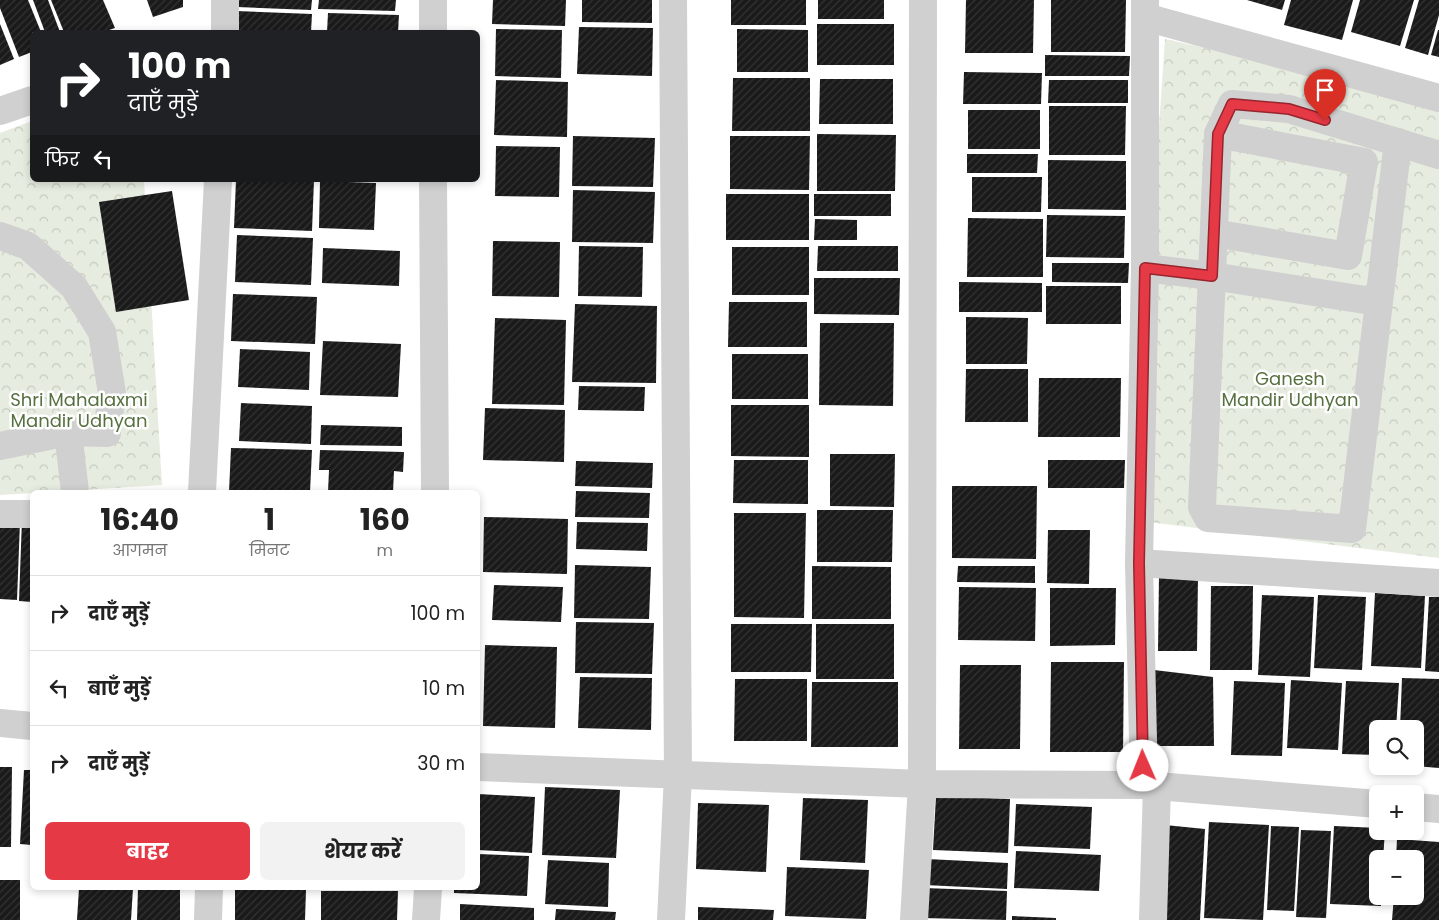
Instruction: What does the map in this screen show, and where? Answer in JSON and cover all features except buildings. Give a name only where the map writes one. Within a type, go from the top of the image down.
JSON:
[{"type":"street","points":[[225,0],[225,30]]},
{"type":"street","points":[[433,0],[433,30]]},
{"type":"street","points":[[671,920],[678,775],[673,0]]},
{"type":"street","points":[[914,920],[922,784],[923,0]]},
{"type":"street","points":[[1153,920],[1150,786],[1139,563],[1145,268],[1145,8],[1439,98]]},
{"type":"street","points":[[0,111],[30,101]]},
{"type":"street","points":[[1398,142],[1352,528],[1208,518],[1202,507],[1218,134],[1232,104],[1289,109],[1398,142],[1439,155]]},
{"type":"street","points":[[1214,233],[1348,256],[1364,162],[1218,134]]},
{"type":"street","points":[[202,490],[218,182]]},
{"type":"street","points":[[433,182],[434,490]]},
{"type":"street","points":[[0,236],[28,246],[74,287],[102,332],[112,394],[107,433],[68,432],[0,446]]},
{"type":"street","points":[[1145,268],[1212,276],[1378,302]]},
{"type":"street","points":[[68,432],[75,490]]},
{"type":"street","points":[[0,514],[30,514]]},
{"type":"street","points":[[1139,563],[1439,583]]},
{"type":"street","points":[[0,723],[30,726]]},
{"type":"street","points":[[480,767],[922,784],[1150,786],[1369,803]]},
{"type":"street","points":[[1424,808],[1439,809]]},
{"type":"street","points":[[208,920],[209,890]]},
{"type":"street","points":[[426,920],[428,890]]},
{"type":"green space","name":"Ganesh Mandir Udhyan","points":[[1165,39],[1439,100],[1439,558],[1132,520]]},
{"type":"green space","name":"Shri Mahalaxmi Mandir Udhyan","points":[[30,122],[30,182],[144,182],[162,485],[81,490],[30,490],[30,493],[0,495],[0,133]]},
{"type":"route","points":[[1143,766],[1139,563],[1145,268],[1212,276],[1218,134],[1232,104],[1289,109],[1325,120]]}]
